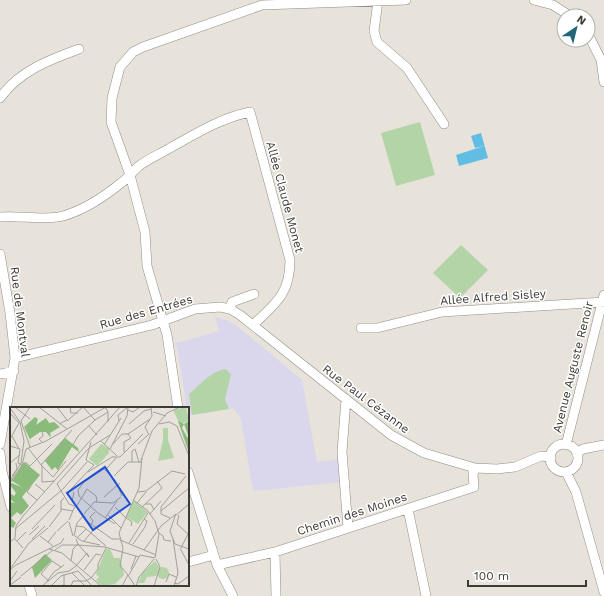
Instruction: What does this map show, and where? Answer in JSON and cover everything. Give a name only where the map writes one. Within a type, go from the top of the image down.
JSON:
[{"type":"street","points":[[178,407],[163,321],[146,266],[145,232],[130,175],[111,122],[110,111],[120,67],[133,52],[143,46],[262,4],[406,0]]},
{"type":"street","points":[[534,0],[553,5],[558,8]]},
{"type":"street","points":[[378,1],[374,31],[377,42],[407,68],[444,124]]},
{"type":"street","points":[[0,98],[10,84],[28,71],[52,58],[80,48]]},
{"type":"street","points":[[595,48],[601,60],[604,82]]},
{"type":"street","name":"Allée Claude Monet","points":[[130,175],[146,162],[227,117],[250,112],[290,260],[290,274],[286,288],[278,300],[254,325]]},
{"type":"street","points":[[0,217],[16,215],[51,218],[63,216],[92,203],[130,175]]},
{"type":"street","name":"Rue de Montval","points":[[0,254],[10,313],[15,358],[14,371],[0,444]]},
{"type":"street","points":[[230,309],[232,302],[254,294]]},
{"type":"street","name":"Allée Alfred Sisley","points":[[361,328],[377,328],[442,312],[603,300]]},
{"type":"street","name":"Avenue Auguste Renoir","points":[[566,444],[603,300]]},
{"type":"street","name":"Rue des Entrées","points":[[15,358],[163,321],[195,309],[209,307],[230,309]]},
{"type":"street","name":"Rue Paul Cézanne","points":[[230,309],[254,325],[346,399],[406,444],[435,457],[475,468],[497,469],[515,467],[541,456],[551,457]]},
{"type":"street","points":[[0,374],[14,371]]},
{"type":"street","points":[[346,399],[342,452],[348,528]]},
{"type":"street","points":[[566,472],[576,465],[577,453],[572,447],[566,444],[556,447],[551,457],[555,468],[566,472],[576,492],[604,592]]},
{"type":"street","points":[[577,453],[583,449],[604,445]]},
{"type":"street","points":[[0,453],[2,471],[10,503]]},
{"type":"street","name":"Chemin des Moines","points":[[217,565],[275,552],[474,487],[473,474],[475,468]]},
{"type":"street","points":[[189,475],[217,565],[233,596]]},
{"type":"street","points":[[408,509],[426,596]]},
{"type":"street","points":[[275,552],[276,596]]},
{"type":"street","points":[[189,562],[214,554]]},
{"type":"shaded area","points":[[215,317],[226,320],[237,326],[302,380],[317,462],[340,459],[341,482],[253,491],[241,419],[233,408],[189,415],[189,407],[187,407],[177,346],[173,344],[219,331]]},
{"type":"green space","points":[[420,122],[435,175],[396,186],[381,133]]},
{"type":"green space","points":[[461,245],[488,270],[460,298],[433,273]]},
{"type":"green space","points":[[226,369],[231,374],[225,399],[229,409],[192,415],[189,394],[215,372]]},
{"type":"water","points":[[481,133],[488,158],[459,166],[456,155],[484,146],[475,148],[471,136]]}]
